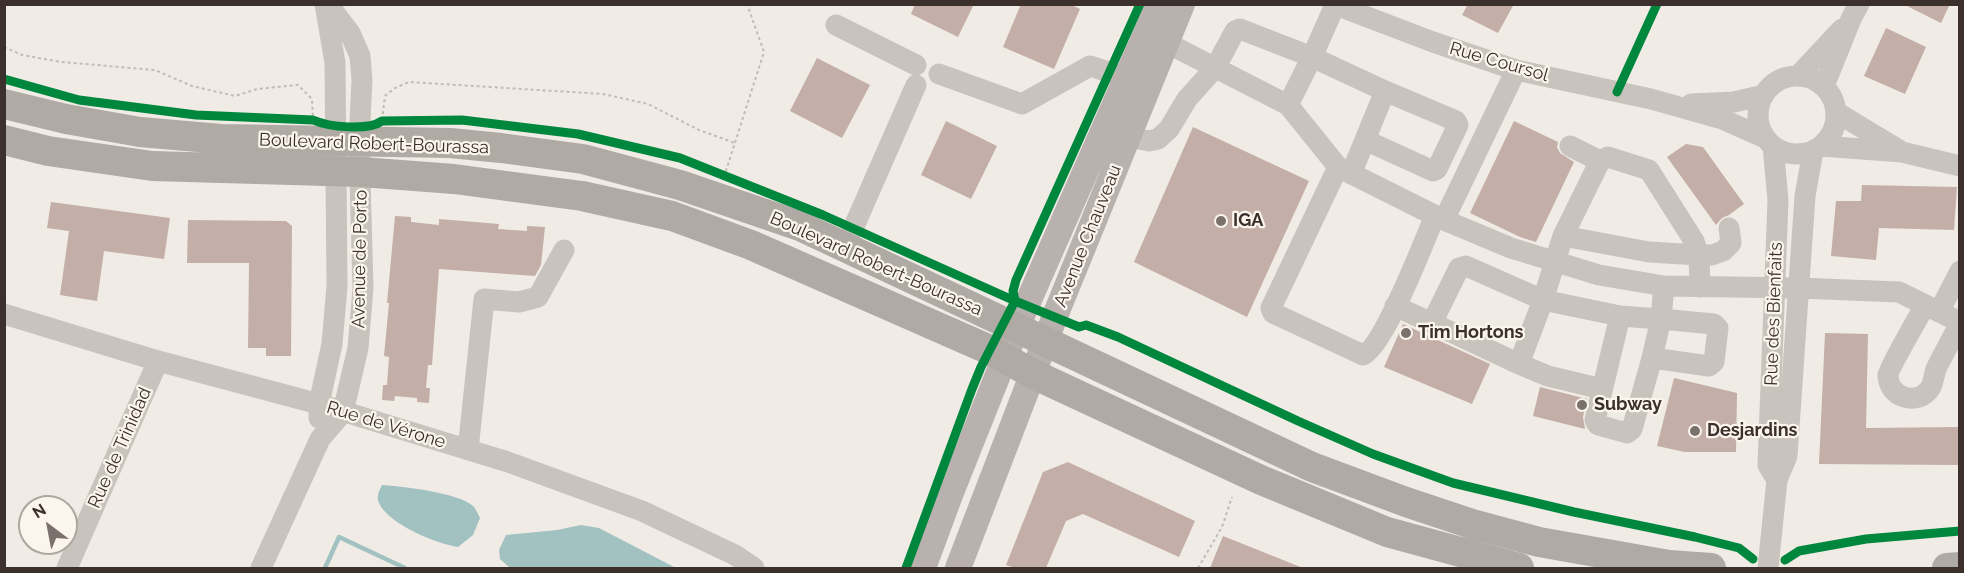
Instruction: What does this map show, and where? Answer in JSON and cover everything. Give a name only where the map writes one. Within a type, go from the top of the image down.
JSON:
[{"type":"highway","name":"Boulevard Robert-Bourassa","points":[[4,104],[66,119],[140,132],[221,139],[347,134],[450,143],[583,159],[680,185],[800,226],[1312,467],[1406,502],[1472,524],[1539,542],[1669,565],[1711,568]]},
{"type":"highway","name":"Boulevard Robert-Bourassa","points":[[4,140],[48,151],[152,166],[348,171],[454,180],[582,196],[672,216],[770,253],[1004,359],[1261,480],[1387,532],[1519,568]]},
{"type":"highway","points":[[1947,568],[1959,567]]},
{"type":"main road","points":[[923,568],[1017,327],[1138,82],[1159,4]]},
{"type":"main road","name":"Avenue Chauveau","points":[[958,568],[1046,341],[1129,137],[1138,82],[1167,44],[1182,4]]},
{"type":"street","name":"Avenue de Porto","points":[[261,568],[320,440],[343,412],[358,348],[363,288],[348,171],[347,134],[326,4]]},
{"type":"street","points":[[1288,105],[1334,5]]},
{"type":"street","name":"Rue Coursol","points":[[1334,5],[1432,42],[1516,70],[1722,119],[1769,142]]},
{"type":"street","points":[[1798,76],[1855,12]]},
{"type":"street","points":[[1824,86],[1855,12]]},
{"type":"street","points":[[836,25],[916,75],[924,88],[933,86],[939,79],[939,74],[1022,104],[1090,66],[1138,82]]},
{"type":"street","points":[[1129,137],[1149,141],[1158,139],[1169,129],[1187,99],[1215,68],[1235,31],[1240,29],[1312,57],[1456,121],[1458,125],[1437,169],[1433,171],[1365,140]]},
{"type":"street","points":[[1167,44],[1288,105],[1344,171],[1439,218],[1511,248],[1555,263],[1599,275],[1664,286],[1899,292],[1932,309],[1959,323],[1935,371],[1932,386],[1927,393],[1912,399],[1898,394],[1889,382],[1890,366],[1932,309],[1959,271]]},
{"type":"street","points":[[1385,91],[1365,140],[1344,171],[1271,308],[1273,313],[1362,355],[1369,352],[1387,326],[1439,218],[1516,70]]},
{"type":"street","points":[[844,247],[916,75]]},
{"type":"street","points":[[1817,148],[1830,136],[1835,125],[1834,102],[1824,86],[1812,79],[1798,76],[1778,81],[1764,95],[1759,105],[1760,128],[1769,142],[1792,154],[1817,148],[1902,152],[1959,166]]},
{"type":"street","name":"Rue Coursol","points":[[1669,105],[1734,102],[1764,95]]},
{"type":"street","points":[[1836,112],[1902,152]]},
{"type":"street","name":"Rue des Bienfaits","points":[[1769,142],[1778,200],[1768,465],[1777,480]]},
{"type":"street","points":[[1570,146],[1600,161]]},
{"type":"street","name":"Rue des Bienfaits","points":[[1768,568],[1777,480],[1787,456],[1805,196],[1817,148]]},
{"type":"street","points":[[1520,364],[1563,236],[1600,161],[1608,157],[1649,170],[1694,241],[1698,255],[1700,286]]},
{"type":"street","name":"Avenue de Porto","points":[[320,440],[319,404],[332,344],[348,171]]},
{"type":"street","points":[[1563,236],[1649,252],[1712,255],[1723,251],[1731,243],[1729,228]]},
{"type":"street","points":[[468,450],[483,299],[519,302],[538,297],[564,250]]},
{"type":"street","points":[[1431,323],[1459,268],[1466,266],[1543,300],[1620,316],[1714,324],[1718,328],[1714,362],[1709,366],[1652,358]]},
{"type":"street","points":[[1620,316],[1595,420],[1598,425],[1627,433],[1632,429],[1652,358],[1661,319],[1664,286]]},
{"type":"street","points":[[1395,306],[1548,376],[1602,389]]},
{"type":"street","name":"Rue de Vérone","points":[[4,314],[159,361],[319,404],[508,462],[642,511],[735,555],[754,568]]},
{"type":"street","name":"Rue de Trinidad","points":[[67,568],[159,361]]},
{"type":"path","points":[[724,178],[764,51],[747,4]]},
{"type":"path","points":[[4,47],[22,56],[61,62],[155,70],[192,86],[235,96],[257,89],[298,85],[312,99],[313,120]]},
{"type":"path","points":[[382,121],[385,96],[395,88],[410,82],[603,94],[648,104],[699,130],[735,143]]},
{"type":"path","points":[[302,119],[313,120],[347,134],[375,126],[382,121],[393,121]]},
{"type":"path","points":[[714,170],[724,178],[736,179]]},
{"type":"path","points":[[1198,568],[1222,527],[1232,497]]},
{"type":"water","points":[[382,485],[430,491],[466,501],[474,507],[480,518],[473,535],[458,547],[414,532],[384,511],[378,498]]},
{"type":"water","points":[[581,525],[599,528],[676,568],[510,568],[500,559],[499,550],[506,535]]},
{"type":"building","points":[[915,4],[974,4],[958,37],[911,14]]},
{"type":"building","points":[[1021,4],[1070,4],[1080,9],[1054,69],[1003,47]]},
{"type":"building","points":[[1468,4],[1514,4],[1498,33],[1462,15]]},
{"type":"building","points":[[1903,4],[1950,4],[1941,23]]},
{"type":"building","points":[[1886,28],[1926,47],[1905,94],[1864,76]]},
{"type":"building","points":[[817,58],[870,85],[842,138],[790,111]]},
{"type":"building","points":[[946,121],[997,146],[971,199],[921,175]]},
{"type":"building","points":[[1514,121],[1558,142],[1557,147],[1560,153],[1574,162],[1536,242],[1520,237],[1470,213]]},
{"type":"building","name":"IGA","points":[[1193,127],[1309,181],[1247,317],[1134,262]]},
{"type":"building","points":[[1686,144],[1703,147],[1744,204],[1722,218],[1716,225],[1667,157]]},
{"type":"building","points":[[1862,185],[1957,187],[1954,230],[1879,228],[1876,260],[1831,256],[1836,201],[1861,201]]},
{"type":"building","points":[[51,202],[170,218],[164,259],[104,251],[97,301],[60,295],[69,231],[47,228]]},
{"type":"building","points":[[395,216],[411,217],[411,222],[439,225],[439,219],[499,224],[498,229],[527,231],[527,226],[545,227],[541,265],[535,276],[439,269],[432,365],[428,365],[426,388],[430,388],[429,403],[417,402],[417,398],[395,396],[394,401],[382,400],[383,385],[387,385],[389,357],[384,356]]},
{"type":"building","points":[[188,220],[286,221],[292,226],[291,356],[266,356],[266,348],[248,348],[249,263],[187,263]]},
{"type":"building","points":[[1403,324],[1490,364],[1472,404],[1384,367]]},
{"type":"building","points":[[1825,333],[1868,334],[1866,428],[1959,427],[1959,465],[1819,464]]},
{"type":"building","points":[[1674,378],[1737,393],[1736,452],[1685,452],[1657,446]]},
{"type":"building","points":[[1540,387],[1587,399],[1583,417],[1585,429],[1533,416]]},
{"type":"building","points":[[1068,462],[1195,521],[1179,557],[1083,514],[1066,521],[1046,568],[1015,568],[1006,565],[1043,472]]},
{"type":"building","points":[[1223,536],[1303,568],[1210,568]]},
{"type":"waterway","points":[[325,568],[339,537],[405,568]]},
{"type":"cycle path","points":[[906,568],[972,389],[1015,301],[1013,291],[1016,280],[1140,4]]},
{"type":"cycle path","points":[[1617,92],[1657,4]]},
{"type":"cycle path","points":[[4,79],[79,100],[196,115],[313,120],[348,127],[368,126],[382,121],[462,120],[578,134],[680,158],[823,215],[1015,301],[1079,327],[1086,325],[1118,337],[1373,454],[1453,483],[1739,548],[1753,559]]},
{"type":"cycle path","points":[[1785,560],[1799,551],[1866,539],[1960,531]]},
{"type":"place","name":"IGA","points":[[1221,221]]},
{"type":"place","name":"Tim Hortons","points":[[1406,333]]},
{"type":"place","name":"Subway","points":[[1582,405]]},
{"type":"place","name":"Desjardins","points":[[1695,431]]}]
